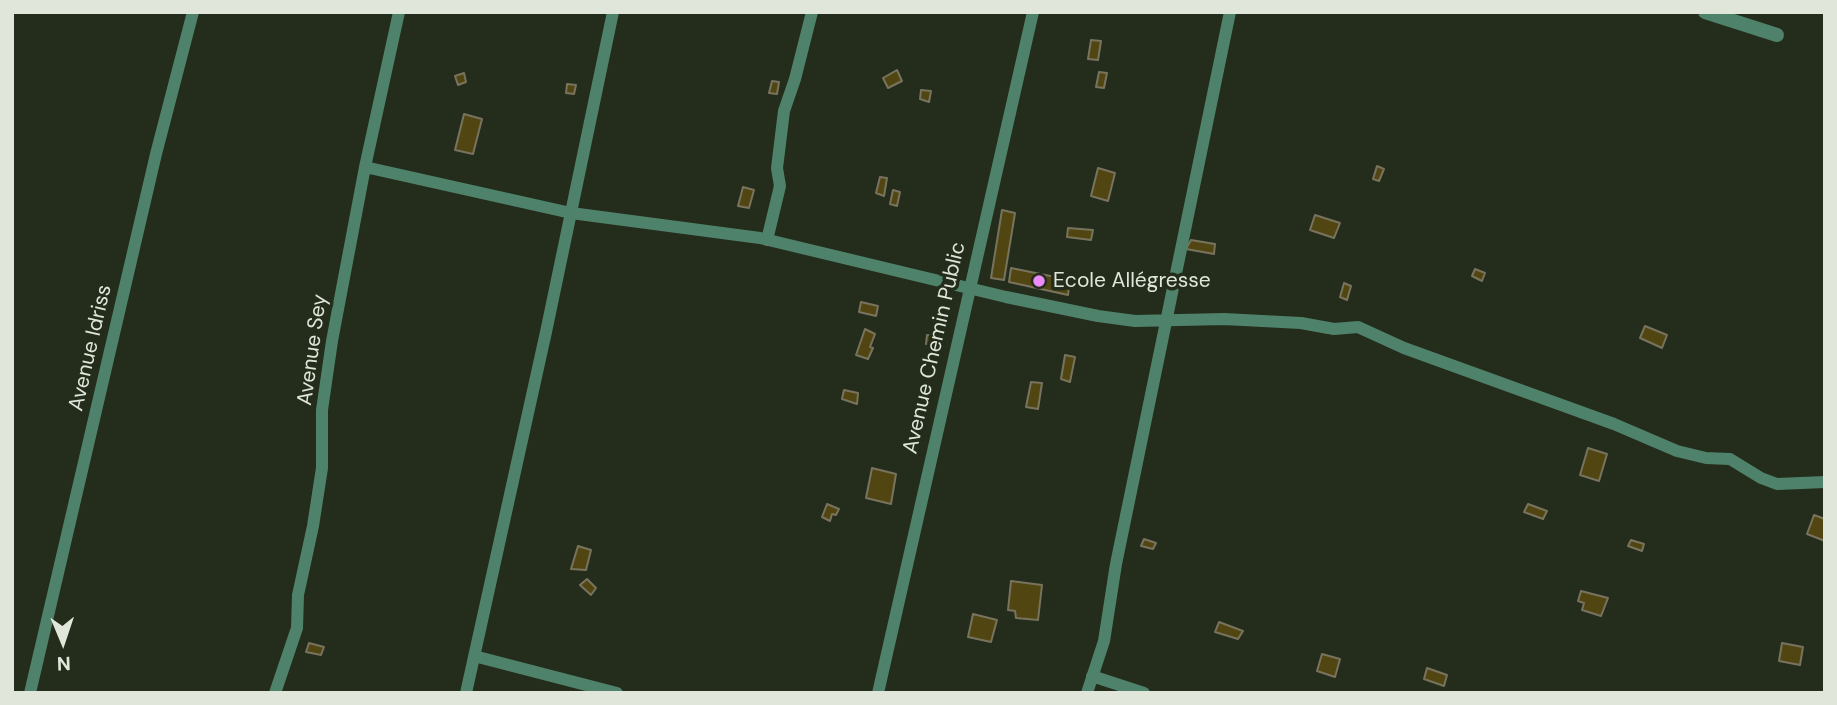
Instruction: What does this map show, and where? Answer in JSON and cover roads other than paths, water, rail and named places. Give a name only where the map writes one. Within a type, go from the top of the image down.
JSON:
[{"type":"street","name":"Avenue Idriss","points":[[30,693],[156,154],[193,12]]},
{"type":"street","name":"Avenue Sey","points":[[275,693],[297,628],[298,596],[322,468],[323,410],[332,341],[365,167],[399,12]]},
{"type":"street","points":[[466,693],[613,12]]},
{"type":"street","points":[[768,240],[780,186],[777,168],[784,111],[812,12]]},
{"type":"street","name":"Avenue Chemin Public","points":[[878,693],[1033,12]]},
{"type":"street","points":[[1087,693],[1104,641],[1116,564],[1230,12]]},
{"type":"street","points":[[1705,12],[1777,35]]},
{"type":"street","points":[[365,167],[570,213],[768,240],[1098,316],[1135,321],[1224,319],[1301,323],[1335,329],[1359,327],[1404,348],[1614,424],[1677,451],[1706,458],[1730,459],[1761,478],[1777,484],[1825,482]]},
{"type":"street","points":[[474,656],[617,693]]},
{"type":"street","points":[[1092,676],[1144,693]]},
{"type":"place","name":"Ecole Allégresse","points":[[1039,281]]}]
